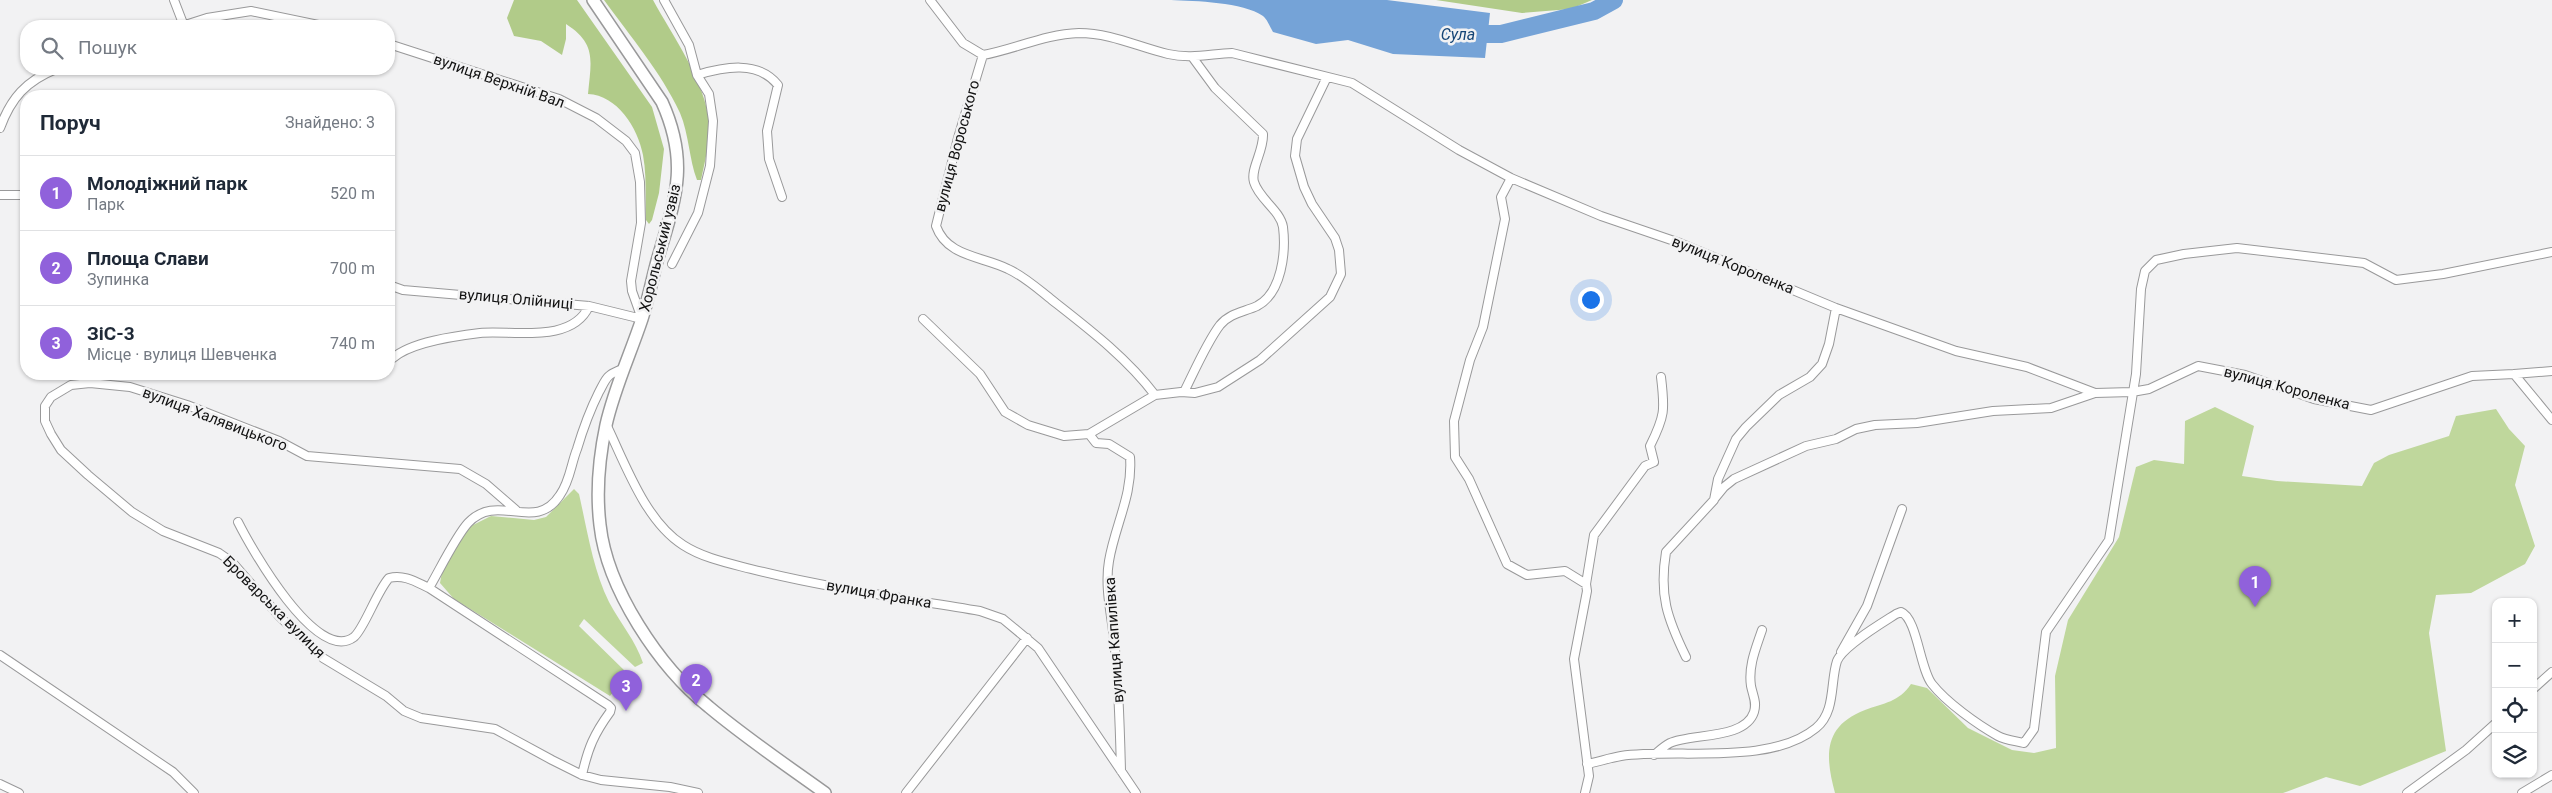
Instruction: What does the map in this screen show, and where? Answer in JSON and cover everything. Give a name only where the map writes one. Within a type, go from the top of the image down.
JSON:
[{"type":"main road","name":"Хорольський узвіз","points":[[593,0],[662,102],[676,139],[678,158],[676,197],[642,319],[622,369],[606,424],[599,468],[600,526],[611,570],[628,605],[647,636],[679,679],[708,707],[825,793]]},
{"type":"street","points":[[174,0],[181,20]]},
{"type":"street","points":[[664,0],[689,45],[697,75],[710,94],[713,121],[710,166],[698,214],[672,264]]},
{"type":"street","points":[[930,0],[963,43],[983,55]]},
{"type":"street","points":[[201,20],[250,11],[294,20]]},
{"type":"street","name":"вулиця Короленка","points":[[983,55],[1040,38],[1078,33],[1119,38],[1167,54],[1193,58],[1232,54],[1352,83],[1459,150],[1511,178],[1601,216],[1680,243],[1836,308],[1956,351],[2028,367],[2094,393],[2132,392],[2149,389],[2198,366],[2245,375],[2314,399],[2371,410],[2472,376],[2552,371]]},
{"type":"street","name":"вулиця Верхній Вал","points":[[395,46],[559,99],[596,118],[626,141],[635,154],[640,182],[641,223],[631,281],[632,292],[642,319]]},
{"type":"street","name":"вулиця Вороського","points":[[983,55],[958,138],[936,226],[939,234],[951,247],[1008,269],[1024,279],[1107,344],[1143,379],[1155,395]]},
{"type":"street","points":[[1184,392],[1220,326],[1233,314],[1266,300],[1276,286],[1281,274],[1283,226],[1254,182],[1253,172],[1264,146],[1263,134],[1216,88],[1193,58]]},
{"type":"street","points":[[697,75],[723,68],[748,68],[761,71],[771,77],[778,85],[767,131],[769,159],[782,197]]},
{"type":"street","points":[[20,90],[31,80],[42,75]]},
{"type":"street","points":[[923,319],[980,374],[1005,412],[1028,425],[1064,436],[1089,434],[1155,395],[1184,392],[1195,394],[1218,387],[1260,360],[1330,296],[1337,286],[1341,262],[1337,244],[1304,187],[1295,156],[1297,139],[1327,77]]},
{"type":"street","points":[[0,128],[16,94],[20,90]]},
{"type":"street","points":[[1511,178],[1501,197],[1505,219],[1483,327],[1470,360],[1454,421],[1455,457],[1469,479],[1507,564],[1527,575],[1565,571],[1586,584]]},
{"type":"street","points":[[0,195],[20,195]]},
{"type":"street","points":[[1838,659],[1856,642],[1896,614],[1904,613],[1910,619],[1924,669],[1932,684],[1952,704],[1999,737],[2024,743],[2034,728],[2046,632],[2109,540],[2136,374],[2141,289],[2145,271],[2156,260],[2184,254],[2237,248],[2364,262],[2396,280],[2443,274],[2552,252]]},
{"type":"street","name":"вулиця Олійниці","points":[[395,287],[403,290],[589,306],[642,319]]},
{"type":"street","points":[[395,356],[401,350],[412,346],[480,333],[543,333],[572,324],[587,312],[589,306]]},
{"type":"street","points":[[1714,500],[1718,479],[1736,439],[1772,402],[1810,377],[1822,364],[1829,344],[1836,308]]},
{"type":"street","points":[[429,588],[468,523],[496,510],[516,510],[528,514],[540,512],[552,506],[561,494],[570,476],[579,442],[597,396],[608,376],[622,369]]},
{"type":"street","points":[[2514,374],[2552,420]]},
{"type":"street","points":[[1585,793],[1589,776],[1574,659],[1588,591],[1586,584],[1594,535],[1645,466],[1654,462],[1650,446],[1661,426],[1665,410],[1661,378]]},
{"type":"street","name":"вулиця Халявицького","points":[[51,397],[71,385],[90,383],[130,387],[205,412],[279,440],[307,456],[460,470],[486,484],[516,510]]},
{"type":"street","points":[[1686,657],[1669,622],[1664,595],[1666,552],[1724,487],[1734,479],[1806,446],[1836,439],[1856,429],[1917,423],[1993,411],[2051,408],[2094,393]]},
{"type":"street","name":"Броварська вулиця","points":[[51,397],[45,406],[45,421],[61,450],[132,512],[163,531],[219,553],[232,562],[280,617],[323,658],[386,696],[404,711],[421,718],[495,729],[582,775],[602,780],[670,787],[698,793]]},
{"type":"street","name":"вулиця Франка","points":[[606,424],[641,497],[662,526],[682,545],[711,558],[791,579],[980,611],[1003,619],[1038,648],[1136,793]]},
{"type":"street","name":"вулиця Капилівка","points":[[1089,434],[1096,443],[1109,444],[1130,457],[1129,492],[1109,562],[1109,598],[1120,705],[1121,771]]},
{"type":"street","points":[[1587,764],[1621,756],[1757,750],[1789,743],[1817,728],[1827,716],[1838,659],[1867,606],[1902,509]]},
{"type":"street","points":[[238,522],[260,563],[283,595],[318,631],[333,642],[344,642],[356,635],[389,578],[396,576],[408,578],[429,588],[608,705],[611,708],[610,712],[595,732],[588,748],[582,775]]},
{"type":"street","points":[[1654,755],[1670,743],[1734,730],[1749,720],[1754,714],[1756,701],[1751,686],[1752,659],[1762,630]]},
{"type":"street","points":[[906,793],[1028,638]]},
{"type":"street","points":[[0,655],[173,772],[194,793]]},
{"type":"street","points":[[2534,688],[2552,672]]},
{"type":"street","points":[[2407,793],[2466,750],[2492,727]]},
{"type":"street","points":[[2522,793],[2552,774]]},
{"type":"street","points":[[0,784],[19,793]]},
{"type":"green space","points":[[514,0],[577,0],[652,107],[664,149],[659,193],[652,220],[649,224],[646,220],[645,171],[640,145],[631,124],[617,107],[608,100],[588,94],[591,63],[590,54],[583,39],[566,24],[566,39],[562,55],[541,41],[514,36],[507,18]]},
{"type":"green space","points":[[604,0],[653,0],[687,59],[702,91],[709,123],[708,144],[701,180],[697,180],[680,113],[664,83]]},
{"type":"green space","points":[[1436,0],[1592,0],[1571,9],[1522,13]]},
{"type":"green space","points":[[2215,407],[2254,426],[2242,476],[2277,481],[2362,486],[2374,463],[2389,455],[2449,436],[2456,416],[2496,409],[2509,429],[2525,446],[2515,485],[2535,546],[2525,564],[2471,593],[2436,595],[2429,633],[2446,751],[2360,786],[2326,777],[2283,793],[1835,793],[1829,755],[1830,744],[1834,734],[1851,717],[1896,698],[1911,684],[1927,688],[1968,728],[2012,750],[2034,753],[2056,748],[2055,676],[2068,620],[2119,537],[2136,467],[2154,460],[2184,464],[2185,421]]},
{"type":"green space","points":[[574,489],[579,494],[591,549],[603,590],[636,647],[643,663],[635,667],[584,619],[579,626],[627,673],[610,696],[454,599],[440,583],[442,572],[469,527],[491,516],[534,520],[546,517]]},
{"type":"water","points":[[1171,0],[1387,0],[1490,13],[1485,58],[1393,54],[1348,40],[1316,44],[1273,32],[1263,16],[1254,11],[1218,3]]},
{"type":"waterway","name":"Сула","points":[[1465,34],[1501,34],[1594,11],[1614,0]]},
{"type":"place","name":"Молодіжний парк","points":[[2255,607]]},
{"type":"place","name":"Площа Слави","points":[[696,705]]},
{"type":"place","name":"ЗіС-3","points":[[626,711]]}]
